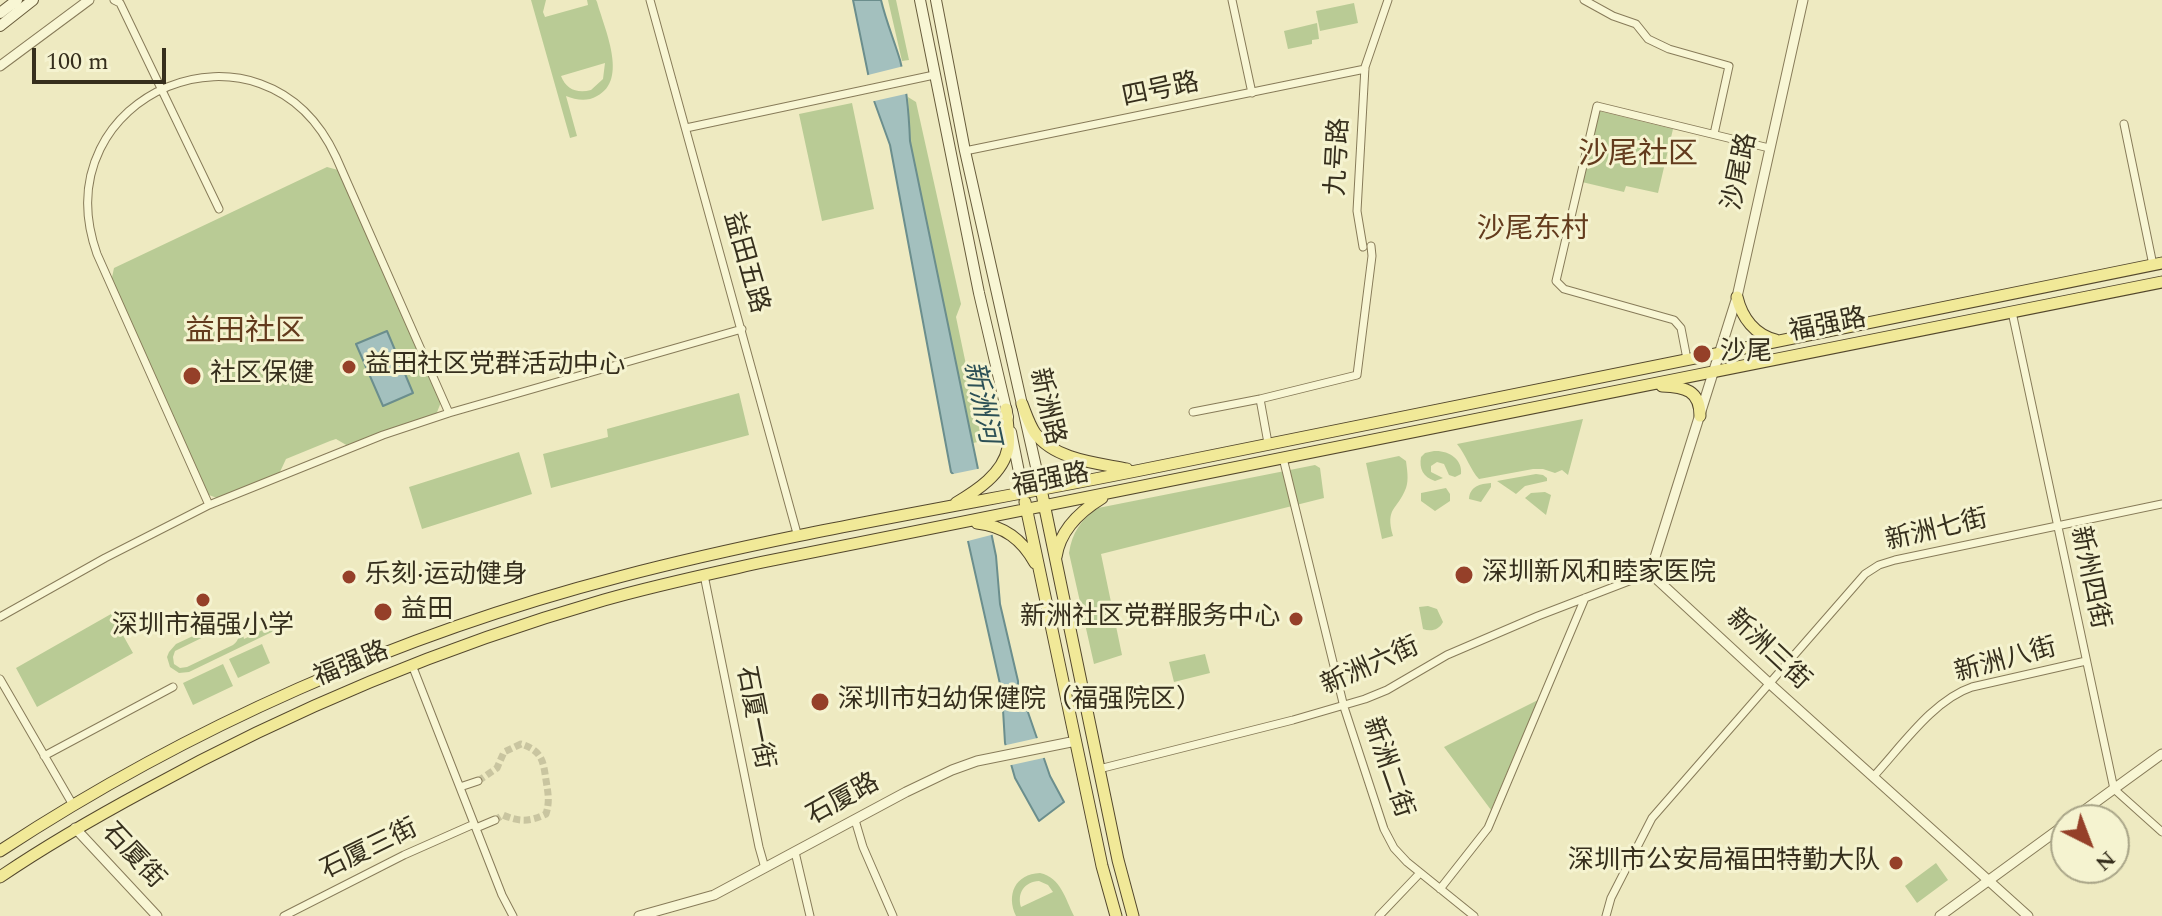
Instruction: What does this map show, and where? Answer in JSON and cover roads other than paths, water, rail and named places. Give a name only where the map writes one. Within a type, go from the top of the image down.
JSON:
[{"type":"main road","points":[[0,13],[17,0]]},
{"type":"main road","points":[[0,26],[33,0]]},
{"type":"main road","name":"新洲路","points":[[920,0],[979,293],[1102,866],[1116,916]]},
{"type":"main road","name":"新洲路","points":[[936,0],[965,151],[1041,489],[1118,860],[1133,916]]},
{"type":"main road","name":"福强路","points":[[0,851],[73,805],[156,759],[306,685],[421,639],[614,578],[693,558],[2158,264]]},
{"type":"main road","name":"福强路","points":[[0,877],[75,828],[236,743],[324,701],[474,642],[632,592],[1027,509],[2162,282]]},
{"type":"main road","points":[[1737,297],[1742,313],[1751,325],[1776,341]]},
{"type":"main road","points":[[1846,327],[1850,345]]},
{"type":"main road","points":[[1645,385],[1674,386],[1692,393],[1699,401],[1700,416]]},
{"type":"main road","points":[[1022,404],[1035,433],[1056,451],[1135,471]]},
{"type":"main road","points":[[949,508],[978,489],[1000,468],[1008,450],[1006,409]]},
{"type":"main road","points":[[1074,482],[1078,499]]},
{"type":"main road","points":[[1055,562],[1057,547],[1069,525],[1087,508],[1112,493]]},
{"type":"main road","points":[[968,522],[996,526],[1016,538],[1025,548],[1040,578]]},
{"type":"street","points":[[0,66],[89,0]]},
{"type":"street","points":[[114,0],[120,3],[219,209]]},
{"type":"street","name":"益田五路","points":[[650,0],[798,537]]},
{"type":"street","points":[[1232,0],[1252,93]]},
{"type":"street","name":"九号路","points":[[1260,399],[1357,375],[1372,256],[1357,211],[1365,69],[1388,0]]},
{"type":"street","points":[[1584,0],[1636,24],[1648,39],[1658,44],[1729,66],[1714,134]]},
{"type":"street","name":"沙尾路","points":[[1721,352],[1737,297],[1803,0]]},
{"type":"street","name":"四号路","points":[[965,151],[1365,69]]},
{"type":"street","points":[[686,128],[934,75]]},
{"type":"street","points":[[209,505],[97,254],[88,216],[90,177],[105,141],[129,111],[161,89],[192,79],[240,78],[283,94],[315,121],[336,157],[449,413]]},
{"type":"street","points":[[1687,359],[1681,328],[1674,320],[1564,289],[1556,281],[1597,106],[1769,148]]},
{"type":"street","points":[[2124,124],[2158,264]]},
{"type":"street","name":"新州四街","points":[[2012,312],[2114,789]]},
{"type":"street","points":[[0,617],[105,558],[209,505],[383,435],[449,413],[742,329]]},
{"type":"street","points":[[1650,573],[1721,352]]},
{"type":"street","points":[[1193,412],[1260,399],[1268,443]]},
{"type":"street","name":"新洲二街","points":[[1283,458],[1344,707],[1384,829],[1394,848],[1474,916]]},
{"type":"street","name":"新洲七街","points":[[1606,916],[1611,898],[1652,818],[1859,580],[1879,565],[2162,504]]},
{"type":"street","name":"新洲六街","points":[[1099,769],[1344,707],[1387,690],[1447,655],[1650,573]]},
{"type":"street","name":"新洲三街","points":[[1650,573],[2028,916]]},
{"type":"street","name":"石厦一街","points":[[704,575],[765,868]]},
{"type":"street","points":[[1440,889],[1488,828],[1585,598]]},
{"type":"street","name":"新洲八街","points":[[1873,777],[1936,708],[1956,693],[2086,661]]},
{"type":"street","points":[[412,665],[513,916]]},
{"type":"street","points":[[0,679],[73,805]]},
{"type":"street","points":[[44,756],[173,687]]},
{"type":"street","name":"石厦路","points":[[639,916],[714,895],[952,770],[977,761],[1076,741]]},
{"type":"street","points":[[2093,804],[2162,754]]},
{"type":"street","points":[[460,787],[478,781]]},
{"type":"street","points":[[2114,789],[2162,832]]},
{"type":"street","name":"石厦三街","points":[[284,916],[404,855],[495,820]]},
{"type":"street","points":[[855,820],[863,847],[893,916]]},
{"type":"street","name":"石厦街","points":[[75,828],[157,916]]},
{"type":"street","points":[[1940,916],[2050,836]]},
{"type":"street","points":[[795,852],[810,916]]},
{"type":"street","points":[[1379,916],[1420,873]]},
{"type":"water","points":[[853,0],[881,0],[900,60],[910,141],[996,556],[1000,604],[1018,681],[1018,695],[1021,692],[1050,776],[1064,802],[1039,821],[1015,778],[1005,743],[1002,693],[951,472],[890,145],[873,98]]},
{"type":"water","points":[[387,331],[413,393],[383,406],[356,344]]},
{"type":"tunnel","points":[[478,781],[497,768],[504,752],[521,744],[537,753],[542,762],[548,797],[546,814],[524,820],[503,815],[495,820]]},
{"type":"place","name":"沙尾","points":[[1702,354]]},
{"type":"place","name":"益田社区党群活动中心","points":[[349,367]]},
{"type":"place","name":"社区保健","points":[[192,376]]},
{"type":"place","name":"深圳新风和睦家医院","points":[[1464,575]]},
{"type":"place","name":"乐刻·运动健身","points":[[349,577]]},
{"type":"place","name":"深圳市福强小学","points":[[203,600]]},
{"type":"place","name":"益田","points":[[383,612]]},
{"type":"place","name":"新洲社区党群服务中心","points":[[1296,619]]},
{"type":"place","name":"深圳市妇幼保健院（福强院区）","points":[[820,702]]},
{"type":"place","name":"深圳市公安局福田特勤大队","points":[[1896,863]]},
{"type":"district","name":"沙尾社区","points":[[1638,157]]},
{"type":"district","name":"沙尾东村","points":[[1533,232]]},
{"type":"district","name":"益田社区","points":[[245,334]]},
{"type":"water label","name":"新洲河","points":[[979,403]]}]
